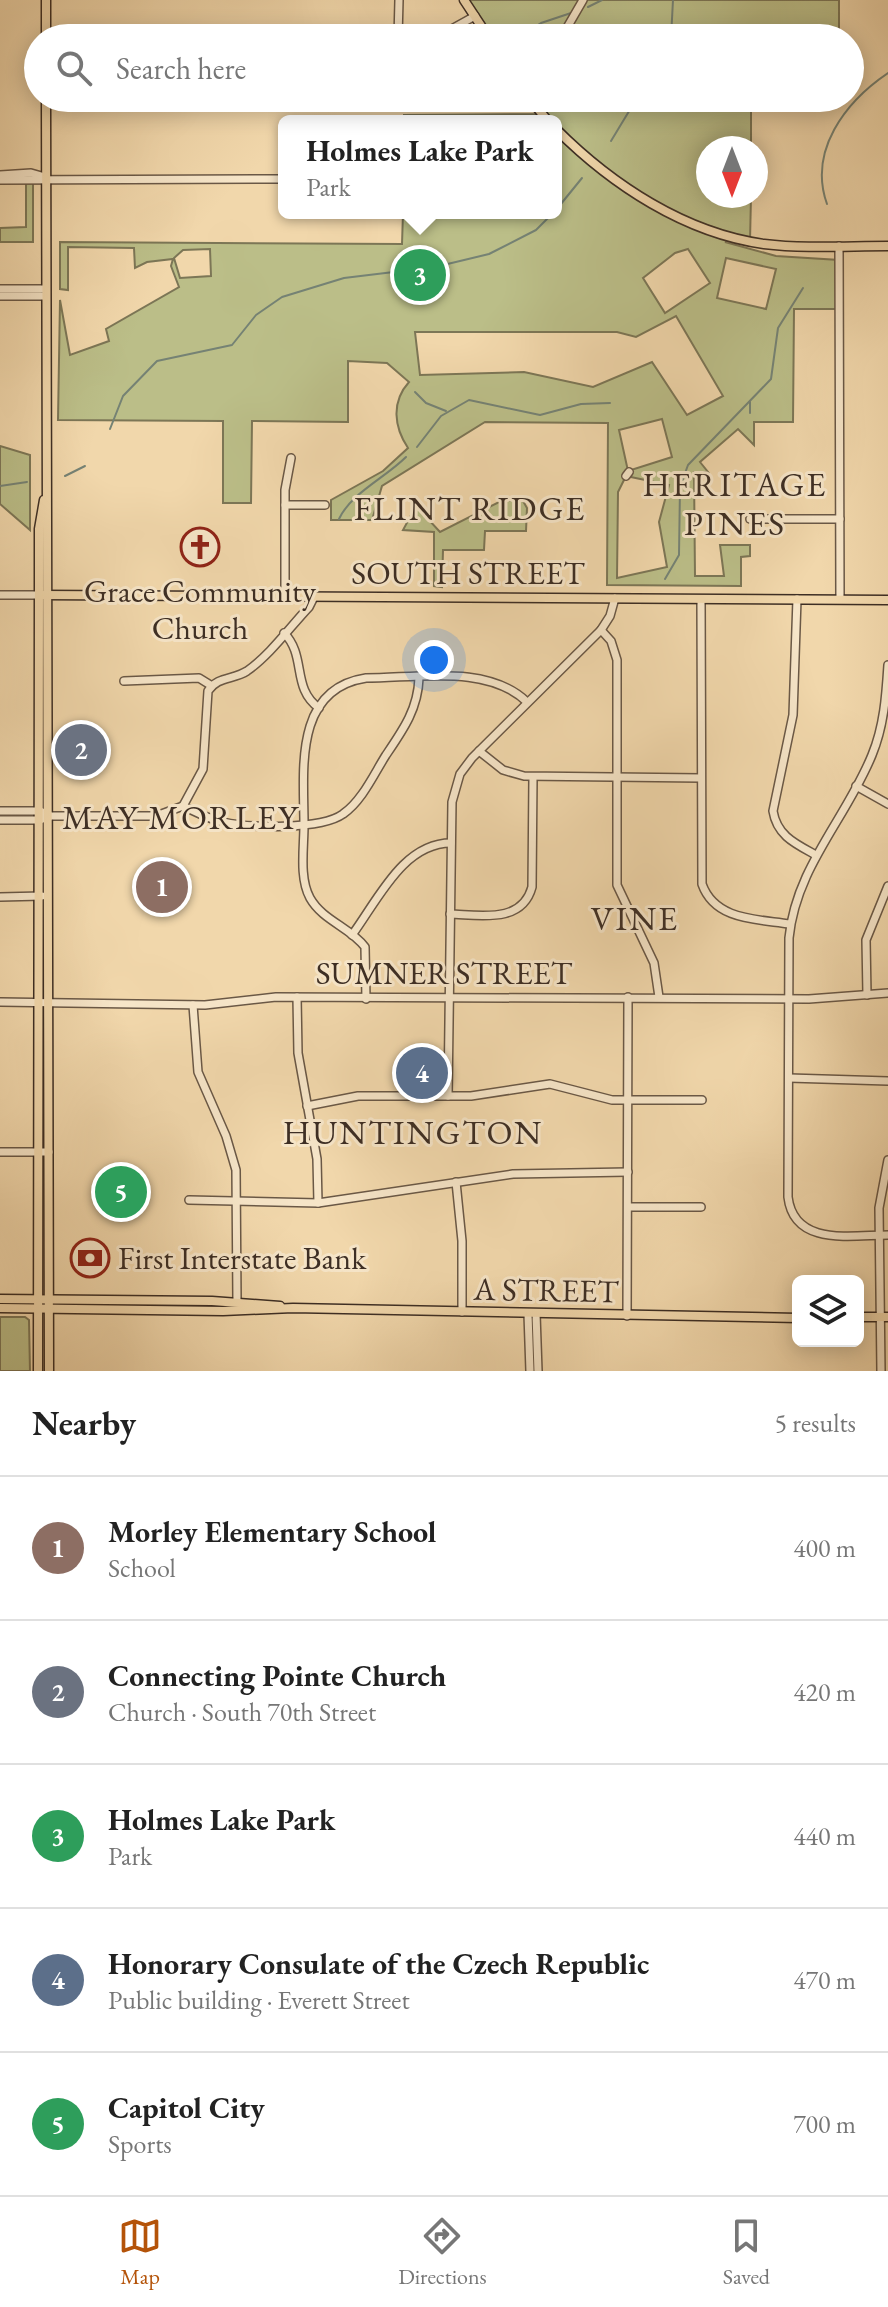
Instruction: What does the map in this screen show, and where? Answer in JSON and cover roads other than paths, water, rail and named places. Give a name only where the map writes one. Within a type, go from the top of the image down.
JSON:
[{"type":"main road","points":[[46,0],[46,24]]},
{"type":"main road","points":[[464,0],[480,24]]},
{"type":"main road","points":[[46,112],[45,497],[39,529],[44,595],[50,816],[49,1371]]},
{"type":"main road","points":[[562,134],[616,181],[687,220],[763,244],[888,246]]},
{"type":"main road","points":[[38,1371],[39,896],[44,595]]},
{"type":"main road","name":"SOUTH STREET","points":[[44,595],[888,600]]},
{"type":"main road","name":"A STREET","points":[[0,1299],[38,1303],[237,1302],[293,1308]]},
{"type":"main road","name":"A STREET","points":[[0,1308],[38,1303]]},
{"type":"main road","name":"A STREET","points":[[49,1303],[223,1311],[293,1308],[792,1318]]},
{"type":"street","points":[[398,24],[399,0]]},
{"type":"street","points":[[569,24],[583,0]]},
{"type":"street","points":[[461,24],[475,16]]},
{"type":"street","points":[[0,177],[31,173],[47,178],[278,179]]},
{"type":"street","points":[[839,246],[840,599]]},
{"type":"street","points":[[0,289],[46,292]]},
{"type":"street","points":[[0,296],[46,292]]},
{"type":"street","points":[[285,597],[285,505],[291,458]]},
{"type":"street","points":[[285,505],[325,505]]},
{"type":"street","points":[[750,519],[840,519]]},
{"type":"street","name":"SOUTH STREET","points":[[0,595],[44,595]]},
{"type":"street","points":[[0,820],[40,816],[156,816],[183,806],[203,769],[205,703],[212,686],[248,671],[309,607],[314,597]]},
{"type":"street","points":[[448,1096],[451,843],[456,784],[479,751],[601,630],[610,616],[615,598]]},
{"type":"street","points":[[701,599],[701,877],[708,898],[731,914],[790,924]]},
{"type":"street","points":[[797,599],[793,715],[773,811],[777,825],[785,836],[816,855]]},
{"type":"street","points":[[601,630],[611,641],[617,660],[617,885],[654,963],[659,997]]},
{"type":"street","points":[[284,633],[298,653],[302,690],[319,708]]},
{"type":"street","points":[[884,1235],[818,1234],[795,1217],[788,1197],[789,999],[790,924],[797,895],[873,754],[882,724],[888,665]]},
{"type":"street","points":[[124,681],[199,678],[212,686]]},
{"type":"street","points":[[183,806],[224,823],[304,824],[335,819],[356,802],[410,718],[417,702],[419,678]]},
{"type":"street","points":[[366,999],[367,952],[352,935],[317,908],[308,894],[304,874],[304,744],[308,727],[332,691],[355,679],[486,679],[511,688],[527,702]]},
{"type":"street","points":[[479,751],[503,770],[533,777],[701,778]]},
{"type":"street","points":[[450,914],[507,914],[527,899],[532,887],[533,777]]},
{"type":"street","points":[[856,786],[888,804]]},
{"type":"street","points":[[0,811],[40,816]]},
{"type":"street","points":[[352,935],[414,853],[431,845],[451,843]]},
{"type":"street","points":[[867,995],[866,940],[888,886]]},
{"type":"street","points":[[0,897],[50,896]]},
{"type":"street","name":"SUMNER STREET","points":[[0,1002],[193,1005],[297,997],[789,999],[888,993]]},
{"type":"street","points":[[297,997],[298,1053],[317,1159],[318,1203]]},
{"type":"street","points":[[627,1316],[628,997]]},
{"type":"street","points":[[193,1005],[195,1060],[231,1149],[236,1201],[237,1302]]},
{"type":"street","points":[[789,1078],[888,1081]]},
{"type":"street","points":[[307,1106],[358,1096],[448,1096],[550,1084],[600,1098],[702,1100]]},
{"type":"street","points":[[0,1152],[49,1152]]},
{"type":"street","points":[[881,1371],[884,1235],[880,1191],[888,1160]]},
{"type":"street","points":[[189,1200],[318,1203],[533,1172],[628,1172]]},
{"type":"street","points":[[456,1182],[462,1241],[462,1312]]},
{"type":"street","points":[[628,1207],[701,1207]]},
{"type":"street","points":[[530,1371],[532,1314]]},
{"type":"street","points":[[532,1314],[538,1371]]},
{"type":"waterway","points":[[588,7],[602,0]]},
{"type":"waterway","points":[[672,24],[673,0]]},
{"type":"waterway","points":[[539,24],[571,13]]},
{"type":"waterway","points":[[864,92],[888,73]]},
{"type":"waterway","points":[[611,141],[629,112]]},
{"type":"waterway","points":[[827,204],[822,184],[822,165],[834,130],[846,112]]},
{"type":"waterway","points":[[562,203],[582,178]]},
{"type":"waterway","points":[[110,429],[123,396],[157,361],[232,345],[256,315],[282,297],[344,278],[435,267],[489,254],[536,230],[547,219]]},
{"type":"waterway","points":[[665,579],[679,555],[680,487],[688,465],[771,379],[778,328],[803,288]]},
{"type":"waterway","points":[[415,392],[426,403],[446,411]]},
{"type":"waterway","points":[[417,447],[441,416],[469,400],[540,415],[581,404],[610,403]]},
{"type":"waterway","points":[[750,402],[750,413]]},
{"type":"waterway","points":[[339,519],[360,493],[406,457]]},
{"type":"waterway","points":[[65,476],[85,466]]},
{"type":"waterway","points":[[0,486],[27,482]]},
{"type":"place","name":"Holmes Lake Park","points":[[420,275]]},
{"type":"place","name":"Grace Community Church","points":[[200,547]]},
{"type":"place","name":"Connecting Pointe Church","points":[[81,750]]},
{"type":"place","name":"Morley Elementary School","points":[[162,887]]},
{"type":"place","name":"Honorary Consulate of the Czech Republic","points":[[422,1073]]},
{"type":"place","name":"Capitol City","points":[[121,1192]]},
{"type":"place","name":"First Interstate Bank","points":[[90,1258]]},
{"type":"district","name":"HERITAGE PINES","points":[[735,504]]},
{"type":"district","name":"FLINT RIDGE","points":[[470,508]]},
{"type":"district","name":"MAY MORLEY","points":[[181,817]]},
{"type":"district","name":"VINE","points":[[635,918]]},
{"type":"district","name":"HUNTINGTON","points":[[413,1132]]}]
